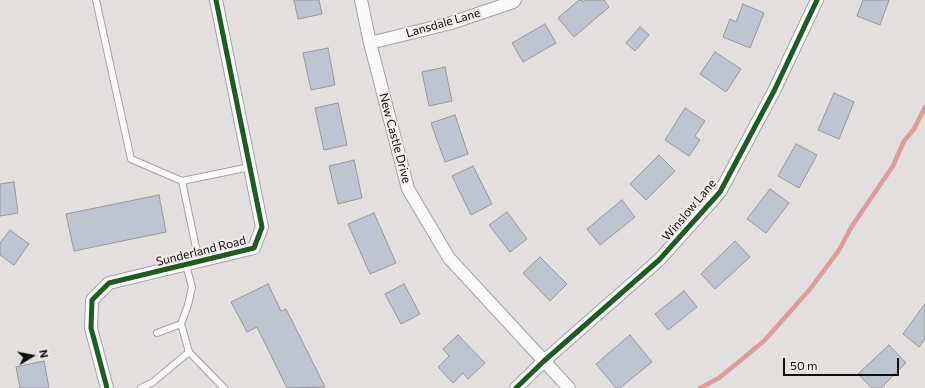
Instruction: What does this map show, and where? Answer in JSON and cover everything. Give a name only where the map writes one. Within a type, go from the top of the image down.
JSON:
[{"type":"street","name":"Sunderland Road","points":[[107,388],[91,328],[92,300],[109,283],[254,248],[262,227],[216,0]]},
{"type":"street","name":"New Castle Drive","points":[[361,0],[370,43],[408,189],[449,258],[569,388]]},
{"type":"street","name":"Lansdale Lane","points":[[370,43],[451,23],[513,2],[515,0]]},
{"type":"street","name":"Winslow Lane","points":[[516,388],[544,361],[659,260],[720,192],[774,91],[817,0]]},
{"type":"lane","points":[[96,0],[131,159],[182,181],[250,167]]},
{"type":"lane","points":[[182,181],[200,262]]},
{"type":"lane","points":[[186,265],[192,287],[188,305],[181,324],[190,352],[224,388]]},
{"type":"lane","points":[[157,334],[181,324]]},
{"type":"lane","points":[[141,388],[153,382],[190,352]]},
{"type":"building","points":[[294,0],[319,0],[322,14],[298,19]]},
{"type":"building","points":[[579,0],[582,0],[583,2],[585,0],[604,0],[609,7],[574,37],[558,18]]},
{"type":"building","points":[[863,0],[889,0],[880,25],[857,16]]},
{"type":"building","points":[[743,4],[764,13],[750,48],[723,37],[730,19],[736,22]]},
{"type":"building","points":[[545,24],[556,43],[523,62],[512,43]]},
{"type":"building","points":[[640,27],[649,35],[635,51],[626,43]]},
{"type":"building","points":[[328,48],[335,85],[311,90],[303,53]]},
{"type":"building","points":[[715,52],[741,69],[726,92],[700,74]]},
{"type":"building","points":[[445,67],[452,101],[429,106],[422,72]]},
{"type":"building","points":[[834,93],[854,102],[839,139],[818,130]]},
{"type":"building","points":[[338,103],[347,145],[324,150],[315,108]]},
{"type":"building","points":[[685,108],[705,121],[695,136],[700,140],[689,156],[665,140]]},
{"type":"building","points":[[455,115],[468,154],[445,162],[431,123]]},
{"type":"building","points":[[796,144],[817,155],[799,188],[778,176]]},
{"type":"building","points":[[659,155],[675,171],[646,200],[630,184]]},
{"type":"building","points":[[354,160],[362,198],[338,204],[329,166]]},
{"type":"building","points":[[473,166],[492,204],[471,215],[452,176]]},
{"type":"building","points":[[14,182],[18,213],[0,216],[0,184]]},
{"type":"building","points":[[770,189],[789,203],[766,233],[747,219]]},
{"type":"building","points":[[159,195],[166,232],[74,251],[66,214]]},
{"type":"building","points":[[622,200],[635,217],[600,245],[587,229]]},
{"type":"building","points":[[507,212],[527,239],[510,252],[489,225]]},
{"type":"building","points":[[374,213],[396,263],[370,274],[348,224]]},
{"type":"building","points":[[10,230],[29,244],[14,265],[0,255],[0,243]]},
{"type":"building","points":[[735,241],[750,257],[715,289],[701,274]]},
{"type":"building","points":[[540,257],[567,284],[550,301],[523,273]]},
{"type":"building","points":[[268,284],[281,311],[286,309],[325,387],[287,388],[257,327],[247,332],[231,302]]},
{"type":"building","points":[[404,284],[420,314],[401,324],[385,294]]},
{"type":"building","points":[[684,291],[697,307],[668,330],[655,314]]},
{"type":"building","points":[[925,304],[925,339],[919,347],[903,334]]},
{"type":"building","points":[[458,335],[485,363],[468,379],[463,373],[453,383],[438,367],[449,356],[443,349]]},
{"type":"building","points":[[630,335],[652,362],[620,388],[616,388],[596,364]]},
{"type":"building","points":[[889,345],[906,363],[881,388],[872,388],[858,374]]},
{"type":"building","points":[[44,361],[49,388],[20,388],[16,367]]},
{"type":"waterway","points":[[700,388],[719,378],[764,341],[811,288],[839,250],[852,226],[893,166],[904,141],[914,129],[925,107]]},
{"type":"cycle path","points":[[107,388],[91,328],[92,300],[109,283],[254,248],[262,227],[216,0]]},
{"type":"cycle path","points":[[516,388],[544,361],[659,260],[720,192],[774,91],[817,0]]}]
